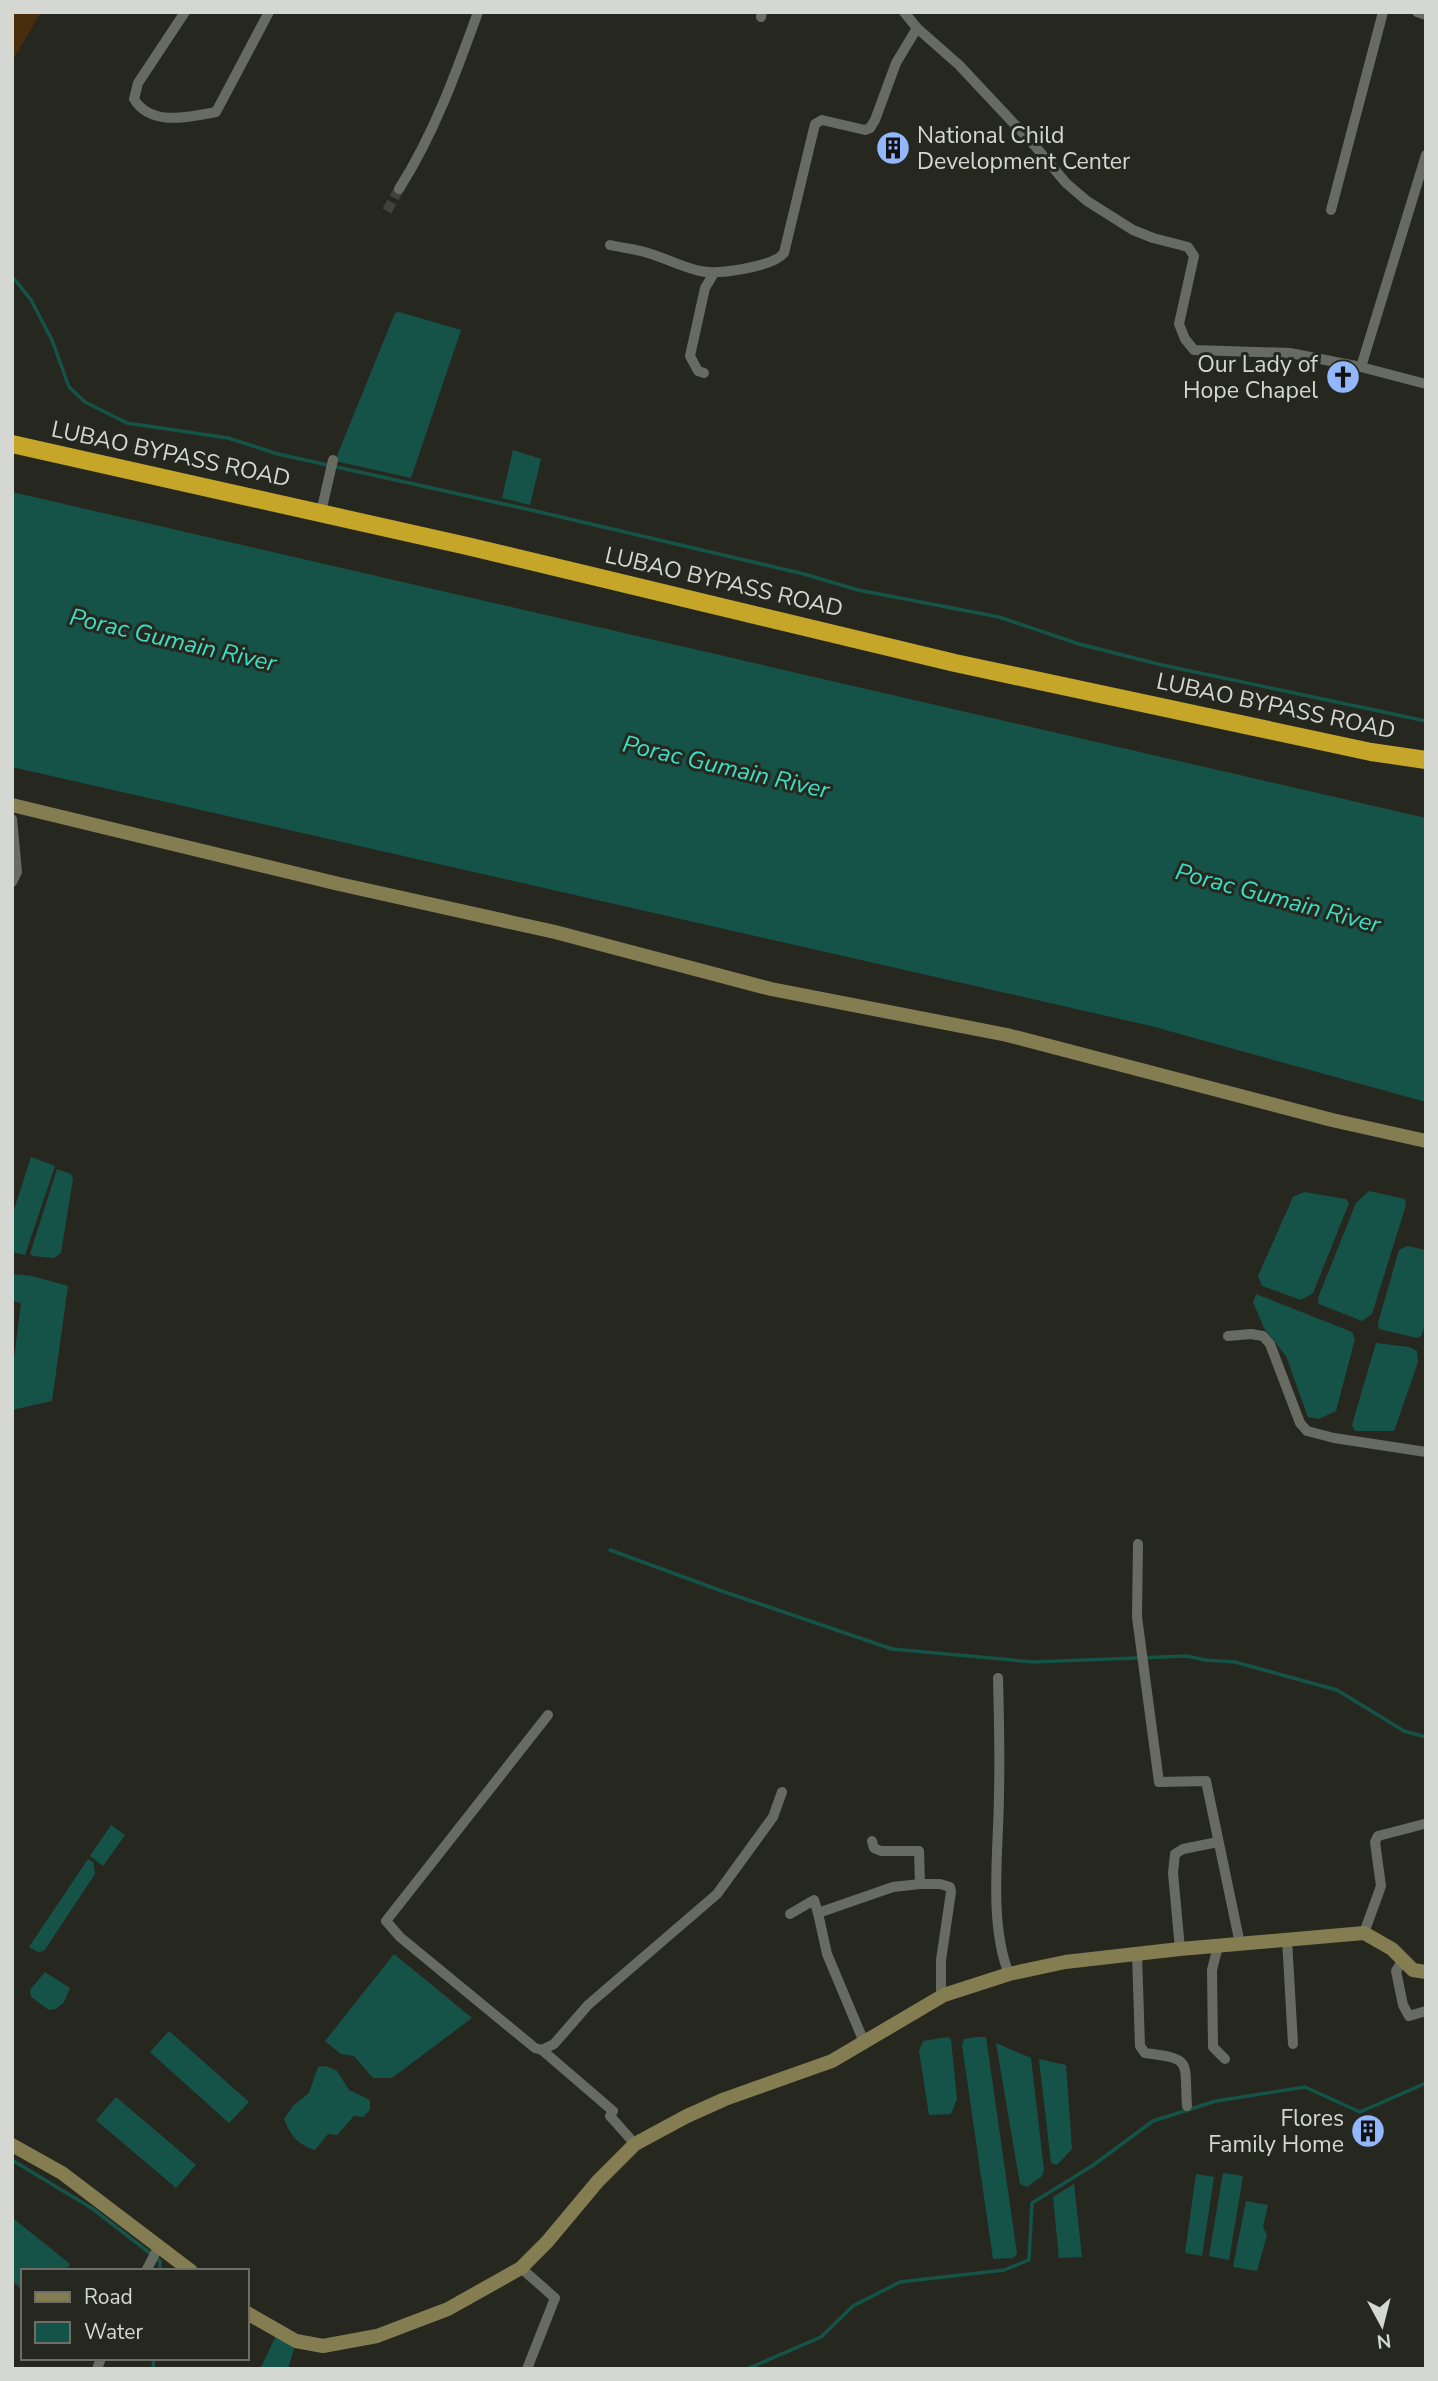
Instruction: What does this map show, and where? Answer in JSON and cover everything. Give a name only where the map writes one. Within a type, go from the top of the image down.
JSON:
[{"type":"highway","name":"LUBAO BYPASS ROAD","points":[[12,444],[321,512],[955,663],[1371,752],[1425,761]]},
{"type":"street","points":[[186,12],[138,83],[134,99],[138,106],[164,118],[216,112],[269,12]]},
{"type":"street","points":[[400,189],[444,104],[478,12]]},
{"type":"street","points":[[904,12],[916,28],[959,65],[1066,183],[1087,201],[1133,230],[1184,245],[1192,251],[1194,256],[1179,324],[1185,339],[1194,350],[1290,353],[1361,367],[1426,384]]},
{"type":"street","points":[[1331,210],[1383,12]]},
{"type":"street","points":[[1417,12],[1426,15]]},
{"type":"street","points":[[610,245],[645,251],[701,272],[714,273],[765,264],[780,258],[784,253],[815,124],[822,120],[865,130],[870,128],[896,63],[916,28]]},
{"type":"street","points":[[1361,367],[1426,155]]},
{"type":"street","points":[[704,373],[698,371],[690,356],[705,288],[714,273]]},
{"type":"street","points":[[321,512],[332,464]]},
{"type":"street","points":[[12,805],[339,884],[555,932],[771,989],[1007,1035],[1332,1120],[1426,1141]]},
{"type":"street","points":[[12,820],[17,872],[12,882]]},
{"type":"street","points":[[1228,1336],[1263,1336],[1270,1344],[1300,1423],[1307,1431],[1334,1438],[1426,1452]]},
{"type":"street","points":[[1138,1544],[1137,1618],[1158,1782],[1206,1781],[1240,1944]]},
{"type":"street","points":[[998,1678],[996,1892],[1002,1956],[1009,1974]]},
{"type":"street","points":[[548,1715],[386,1921],[400,1937],[535,2048],[542,2050],[612,2111],[610,2116],[635,2144]]},
{"type":"street","points":[[542,2050],[554,2044],[588,2005],[718,1894],[773,1816],[782,1792]]},
{"type":"street","points":[[1363,1933],[1381,1886],[1376,1842],[1378,1836],[1424,1824]]},
{"type":"street","points":[[872,1841],[874,1848],[881,1851],[919,1851],[920,1885]]},
{"type":"street","points":[[1180,1949],[1173,1873],[1175,1854],[1183,1849],[1218,1842]]},
{"type":"street","points":[[818,1913],[893,1887],[947,1884],[951,1892],[941,1960],[941,1991],[944,1995]]},
{"type":"street","points":[[790,1913],[814,1900],[827,1954],[864,2042]]},
{"type":"street","points":[[248,2314],[296,2341],[323,2346],[377,2336],[415,2323],[478,2294],[521,2268],[547,2242],[598,2181],[635,2144],[713,2105],[832,2061],[944,1995],[1009,1974],[1065,1962],[1363,1933],[1392,1949],[1413,1970],[1426,1972]]},
{"type":"street","points":[[1287,1939],[1293,2044]]},
{"type":"street","points":[[1218,1946],[1212,1970],[1213,2047],[1225,2059]]},
{"type":"street","points":[[1138,1954],[1140,2046],[1145,2053],[1180,2059],[1185,2066],[1187,2106]]},
{"type":"street","points":[[1403,1960],[1396,1970],[1403,2005],[1409,2016],[1426,2011]]},
{"type":"street","points":[[12,2146],[62,2172],[188,2269]]},
{"type":"street","points":[[147,2269],[159,2246]]},
{"type":"street","points":[[521,2268],[555,2298],[527,2369]]},
{"type":"shaded area","points":[[12,12],[41,12],[12,61]]},
{"type":"water","points":[[395,313],[461,330],[411,478],[335,461]]},
{"type":"water","points":[[513,450],[541,459],[530,505],[502,498]]},
{"type":"water","name":"Porac Gumain River","points":[[12,492],[1426,818],[1426,1102],[1151,1026],[12,767]]},
{"type":"water","points":[[31,1157],[55,1166],[25,1255],[12,1252],[12,1216]]},
{"type":"water","points":[[57,1169],[71,1174],[73,1178],[61,1253],[54,1258],[33,1256],[30,1254]]},
{"type":"water","points":[[1369,1191],[1405,1199],[1406,1205],[1372,1314],[1362,1321],[1319,1304],[1318,1298],[1356,1203]]},
{"type":"water","points":[[1304,1192],[1346,1199],[1349,1203],[1313,1293],[1301,1300],[1262,1286],[1258,1276],[1293,1197]]},
{"type":"water","points":[[1407,1246],[1426,1250],[1426,1322],[1421,1336],[1417,1338],[1379,1329],[1378,1323],[1399,1250]]},
{"type":"water","points":[[12,1274],[32,1276],[68,1286],[52,1401],[12,1410],[12,1375],[21,1303],[12,1301]]},
{"type":"water","points":[[1256,1294],[1352,1332],[1355,1339],[1336,1411],[1319,1419],[1308,1417],[1286,1356],[1264,1328],[1253,1302]]},
{"type":"water","points":[[1376,1343],[1409,1347],[1417,1351],[1418,1362],[1394,1431],[1355,1431],[1352,1425]]},
{"type":"water","points":[[111,1825],[125,1835],[103,1866],[90,1856]]},
{"type":"water","points":[[88,1859],[93,1862],[95,1874],[44,1951],[38,1952],[29,1947]]},
{"type":"water","points":[[394,1954],[472,2018],[392,2078],[373,2078],[354,2056],[341,2054],[325,2041]]},
{"type":"water","points":[[45,1972],[70,1988],[64,2002],[56,2009],[49,2010],[31,1997],[30,1990]]},
{"type":"water","points":[[169,2031],[249,2102],[229,2123],[150,2052]]},
{"type":"water","points":[[948,2037],[951,2040],[957,2099],[951,2114],[929,2115],[919,2051],[923,2041]]},
{"type":"water","points":[[986,2037],[1017,2254],[1013,2258],[993,2259],[962,2045],[964,2039]]},
{"type":"water","points":[[996,2043],[1031,2058],[1044,2170],[1042,2176],[1027,2187],[1020,2184]]},
{"type":"water","points":[[1039,2059],[1066,2065],[1072,2149],[1057,2165],[1051,2163]]},
{"type":"water","points":[[326,2066],[337,2071],[349,2090],[370,2100],[370,2110],[363,2117],[354,2116],[337,2135],[328,2134],[315,2150],[295,2139],[284,2119],[293,2106],[309,2093],[318,2067]]},
{"type":"water","points":[[116,2097],[196,2165],[176,2188],[96,2120]]},
{"type":"water","points":[[1223,2173],[1243,2176],[1229,2260],[1209,2256]]},
{"type":"water","points":[[1196,2174],[1214,2177],[1202,2256],[1185,2253]]},
{"type":"water","points":[[1074,2184],[1082,2257],[1059,2258],[1053,2197]]},
{"type":"water","points":[[1246,2201],[1268,2205],[1263,2227],[1267,2235],[1257,2271],[1233,2267]]},
{"type":"water","points":[[14,2219],[70,2264],[67,2269],[21,2269],[21,2288],[12,2281]]},
{"type":"water","points":[[276,2336],[295,2345],[288,2369],[260,2369]]},
{"type":"waterway","points":[[12,276],[31,300],[52,340],[69,387],[85,402],[127,423],[228,438],[278,454],[804,574],[858,590],[999,617],[1079,644],[1162,665],[1426,721]]},
{"type":"waterway","points":[[610,1550],[892,1649],[1033,1662],[1187,1656],[1235,1662],[1337,1690],[1404,1731],[1426,1737]]},
{"type":"waterway","points":[[747,2369],[821,2337],[853,2306],[900,2282],[1004,2270],[1029,2260],[1032,2203],[1092,2166],[1153,2121],[1216,2101],[1305,2087],[1360,2112],[1426,2083]]},
{"type":"waterway","points":[[12,2160],[93,2209],[160,2261],[160,2269]]},
{"type":"waterway","points":[[153,2369],[154,2360]]},
{"type":"tunnel","points":[[387,211],[399,189]]},
{"type":"place","name":"National Child Development Center","points":[[893,148]]},
{"type":"place","name":"Our Lady of Hope Chapel","points":[[1343,377]]},
{"type":"place","name":"Flores Family Home","points":[[1368,2131]]}]
